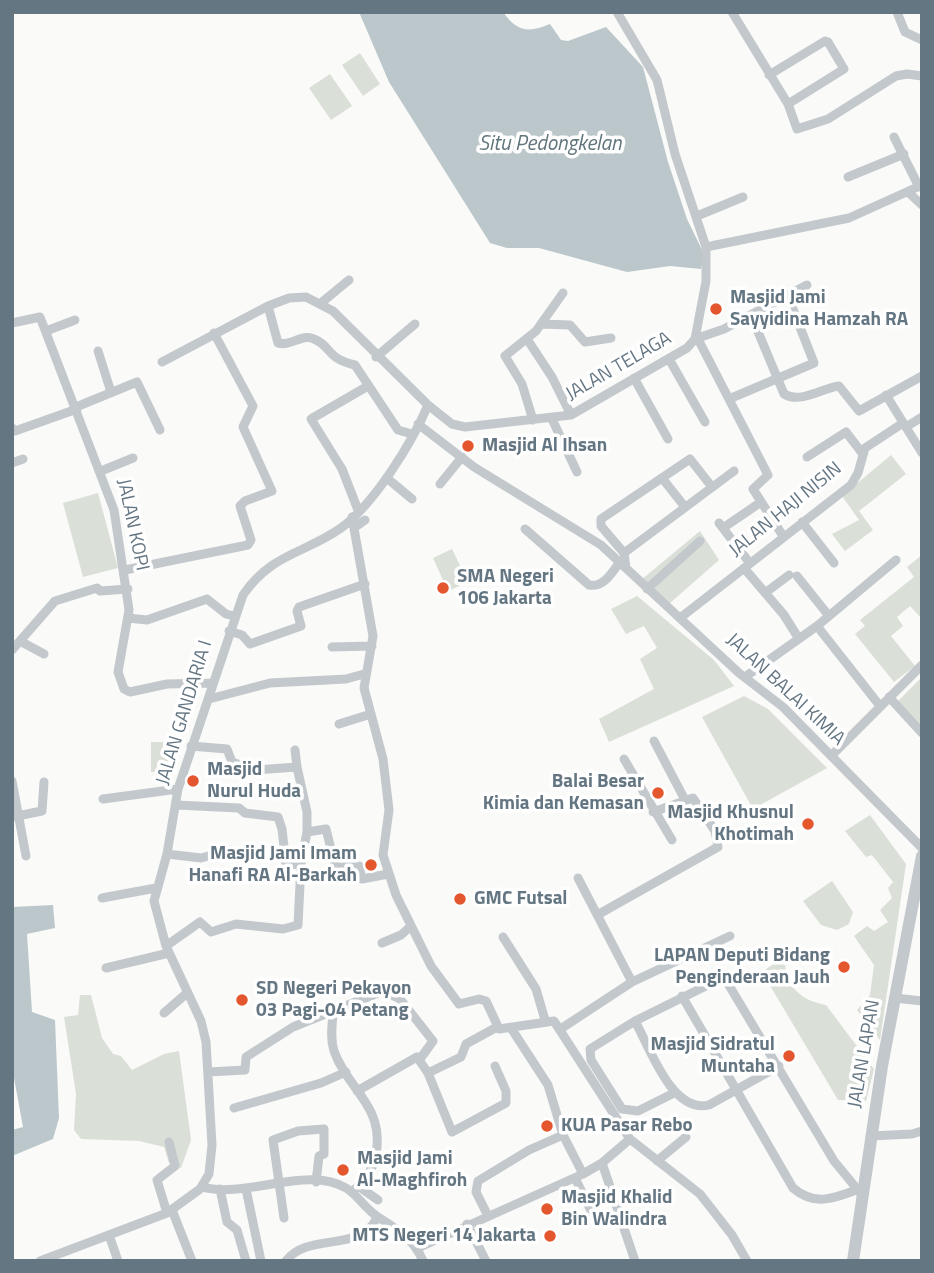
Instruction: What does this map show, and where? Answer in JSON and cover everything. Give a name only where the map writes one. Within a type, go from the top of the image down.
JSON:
[{"type":"street","name":"JALAN TELAGA","points":[[321,303],[337,314],[376,356],[428,405],[452,424],[465,427],[571,415],[669,359],[696,339],[707,272],[706,247],[676,154],[657,80],[617,12]]},
{"type":"street","points":[[732,12],[788,104],[799,129],[828,119],[897,76],[922,76]]},
{"type":"street","points":[[897,12],[902,27],[911,38],[922,40]]},
{"type":"street","points":[[769,75],[825,41],[828,42],[845,69],[788,104]]},
{"type":"street","points":[[706,247],[849,218],[909,193],[920,186],[894,136]]},
{"type":"street","points":[[848,177],[904,155]]},
{"type":"street","points":[[909,193],[922,205]]},
{"type":"street","points":[[697,216],[743,197]]},
{"type":"street","points":[[162,362],[268,306],[297,296],[321,303],[349,280]]},
{"type":"street","points":[[783,536],[752,488],[768,475],[696,339],[751,315],[807,285]]},
{"type":"street","points":[[533,420],[522,384],[504,358],[541,324],[563,293]]},
{"type":"street","points":[[729,399],[814,363],[787,294]]},
{"type":"street","points":[[268,306],[278,342],[286,344],[306,337],[314,338],[335,360],[358,368],[398,430],[412,435]]},
{"type":"street","points":[[751,315],[784,394],[789,397],[800,398],[839,386],[858,411],[922,376]]},
{"type":"street","points":[[12,323],[38,316],[47,331],[75,320]]},
{"type":"street","points":[[376,356],[415,324]]},
{"type":"street","points":[[541,324],[570,325],[585,341],[611,338]]},
{"type":"street","name":"JALAN KOPI","points":[[47,331],[114,510],[125,570],[123,589],[128,618],[118,671],[126,691],[146,691],[178,683],[213,683]]},
{"type":"street","points":[[125,570],[246,545],[251,542],[240,506],[245,501],[271,493],[272,489],[243,427],[253,406],[214,333]]},
{"type":"street","points":[[527,339],[552,377],[571,415]]},
{"type":"street","points":[[98,351],[111,392]]},
{"type":"street","points":[[669,359],[705,422]]},
{"type":"street","points":[[634,378],[668,439]]},
{"type":"street","points":[[14,430],[77,408],[132,382],[139,383],[160,430]]},
{"type":"street","points":[[368,386],[320,412],[311,422],[342,469],[355,513],[372,646],[364,674],[364,688],[387,783],[389,818],[382,842],[388,874],[431,966],[456,1002],[462,1005],[482,999],[490,1006],[497,1027],[503,1030],[545,1020],[554,1021],[562,1028],[630,1139],[712,1208],[747,1261]]},
{"type":"street","points":[[886,395],[922,453]]},
{"type":"street","name":"JALAN GANDARIA I","points":[[202,1187],[209,1174],[212,1156],[206,1042],[167,950],[155,908],[156,888],[167,854],[178,789],[243,595],[265,570],[284,555],[340,528],[355,513],[388,478],[428,405]]},
{"type":"street","name":"JALAN HAJI NISIN","points":[[680,618],[851,485],[858,473],[862,453],[904,425],[922,417]]},
{"type":"street","points":[[552,419],[577,472]]},
{"type":"street","points":[[418,424],[462,457],[592,538],[623,561]]},
{"type":"street","points":[[807,457],[846,432],[862,453]]},
{"type":"street","points":[[440,484],[462,457]]},
{"type":"street","points":[[101,471],[133,458]]},
{"type":"street","points":[[623,561],[601,526],[601,519],[691,458],[712,487]]},
{"type":"street","points":[[12,463],[23,459]]},
{"type":"street","points":[[525,529],[589,585],[596,586],[604,582],[623,561],[685,507],[734,471]]},
{"type":"street","points":[[388,478],[412,499]]},
{"type":"street","points":[[662,478],[685,507]]},
{"type":"street","points":[[761,502],[721,526],[765,593],[785,615],[799,639]]},
{"type":"street","points":[[355,527],[365,520]]},
{"type":"street","points":[[802,522],[834,563]]},
{"type":"street","points":[[647,589],[700,541]]},
{"type":"street","points":[[745,677],[830,616],[896,560]]},
{"type":"street","name":"JALAN BALAI KIMIA","points":[[623,561],[647,589],[783,708],[922,848]]},
{"type":"street","points":[[765,593],[793,576],[830,616]]},
{"type":"street","points":[[229,631],[242,635],[250,644],[299,628],[302,625],[297,610],[299,607],[365,583]]},
{"type":"street","points":[[12,650],[55,601],[97,588],[100,591],[123,589]]},
{"type":"street","points":[[128,618],[148,620],[206,599],[226,614],[234,616]]},
{"type":"street","points":[[817,626],[880,706]]},
{"type":"street","points":[[20,641],[44,654]]},
{"type":"street","points":[[332,647],[372,646]]},
{"type":"street","points":[[831,756],[922,665]]},
{"type":"street","points":[[209,699],[270,683],[346,679],[364,674]]},
{"type":"street","points":[[889,697],[922,733]]},
{"type":"street","points":[[339,724],[371,714]]},
{"type":"street","points":[[654,741],[684,798]]},
{"type":"street","points":[[191,746],[227,749],[232,762],[255,770],[297,767]]},
{"type":"street","points":[[106,968],[167,950],[200,922],[211,932],[236,924],[283,929],[297,926],[301,864],[307,832],[305,801],[295,750]]},
{"type":"street","points":[[624,760],[672,840]]},
{"type":"street","points":[[12,781],[15,816],[26,856]]},
{"type":"street","points":[[15,816],[42,811],[44,782]]},
{"type":"street","points":[[103,799],[178,789]]},
{"type":"street","points":[[599,914],[718,847],[719,841],[704,810],[692,797],[653,811]]},
{"type":"street","points":[[176,805],[239,808],[245,813],[279,818],[286,865],[301,864]]},
{"type":"street","points":[[307,832],[326,829],[335,865],[358,866],[362,879],[388,874]]},
{"type":"street","points":[[167,854],[201,858],[230,850]]},
{"type":"street","name":"JALAN LAPAN","points":[[853,1261],[859,1193],[922,856]]},
{"type":"street","points":[[578,878],[632,982]]},
{"type":"street","points":[[102,898],[156,888]]},
{"type":"street","points":[[382,943],[401,935],[411,926]]},
{"type":"street","points":[[562,1028],[632,982],[730,936]]},
{"type":"street","points":[[503,937],[536,989],[545,1020]]},
{"type":"street","points":[[674,1093],[638,1111],[622,1109],[591,1060],[592,1047],[682,996],[719,977],[726,978],[834,1161],[859,1193],[830,1200],[800,1194],[789,1184],[682,996]]},
{"type":"street","points":[[208,1072],[245,1070],[248,1055],[293,1027],[333,1014],[383,991],[391,993],[409,1009],[433,1041],[420,1059]]},
{"type":"street","points":[[164,1013],[187,993]]},
{"type":"street","points":[[895,998],[922,1001]]},
{"type":"street","points":[[333,1014],[333,1049],[357,1091],[373,1112],[378,1129],[374,1166],[355,1189]]},
{"type":"street","points":[[635,1021],[674,1093],[687,1104],[700,1107],[736,1091],[779,1066]]},
{"type":"street","points":[[428,1073],[461,1057],[466,1044],[497,1027]]},
{"type":"street","points":[[511,1028],[548,1085],[563,1135],[594,1217]]},
{"type":"street","points":[[357,1091],[413,1058],[420,1059]]},
{"type":"street","points":[[420,1059],[451,1132],[506,1103],[506,1091],[495,1066]]},
{"type":"street","points":[[234,1108],[321,1083],[346,1072]]},
{"type":"street","points":[[284,1218],[273,1142],[298,1131],[321,1128],[325,1131],[324,1154],[319,1156],[316,1182]]},
{"type":"street","points":[[870,1136],[912,1135],[922,1131]]},
{"type":"street","points":[[488,1216],[476,1192],[478,1181],[529,1150],[563,1135]]},
{"type":"street","points":[[657,1161],[686,1137]]},
{"type":"street","points":[[418,1248],[579,1176],[602,1163],[630,1139]]},
{"type":"street","points":[[169,1142],[175,1166],[157,1180],[191,1261]]},
{"type":"street","points":[[602,1163],[635,1261]]},
{"type":"street","points":[[40,1261],[170,1211],[202,1187],[246,1189],[278,1182],[316,1182],[355,1189],[378,1200]]},
{"type":"street","points":[[220,1189],[227,1222],[237,1230],[246,1261]]},
{"type":"street","points":[[246,1189],[261,1261]]},
{"type":"street","points":[[355,1189],[377,1217],[395,1227],[418,1248],[423,1261]]},
{"type":"street","points":[[286,1261],[292,1253],[304,1247],[349,1239],[362,1233],[373,1227],[377,1217]]},
{"type":"street","points":[[467,1224],[485,1261]]},
{"type":"street","points":[[109,1235],[118,1261]]},
{"type":"shaded area","points":[[360,53],[380,84],[363,96],[342,65]]},
{"type":"shaded area","points":[[330,74],[352,106],[331,120],[309,88]]},
{"type":"shaded area","points":[[891,455],[906,474],[859,511],[873,530],[845,551],[832,534],[859,520],[842,496]]},
{"type":"shaded area","points":[[98,493],[118,568],[83,577],[63,503]]},
{"type":"shaded area","points":[[700,531],[719,560],[669,604],[641,580]]},
{"type":"shaded area","points":[[452,549],[468,582],[448,591],[433,558]]},
{"type":"shaded area","points":[[922,555],[922,619],[910,606],[897,617],[903,626],[891,636],[915,666],[894,682],[855,634],[865,626],[860,620],[914,577],[907,567]]},
{"type":"shaded area","points":[[637,596],[714,660],[734,686],[609,742],[599,719],[654,689],[640,659],[657,648],[644,626],[626,634],[611,609]]},
{"type":"shaded area","points":[[922,677],[922,727],[898,701]]},
{"type":"shaded area","points":[[744,696],[768,709],[827,768],[753,809],[702,717]]},
{"type":"shaded area","points":[[151,742],[168,742],[168,772],[151,772]]},
{"type":"shaded area","points":[[870,815],[906,864],[880,1040],[857,1010],[870,995],[874,965],[854,936],[867,926],[874,931],[888,922],[880,910],[892,898],[888,888],[893,882],[872,855],[866,857],[845,831]]},
{"type":"shaded area","points":[[832,881],[853,912],[849,924],[837,930],[821,925],[803,901]]},
{"type":"shaded area","points":[[775,963],[785,965],[789,981],[804,997],[826,1005],[874,1069],[866,1101],[838,1100],[762,972]]},
{"type":"shaded area","points":[[80,995],[91,995],[102,1038],[113,1054],[121,1056],[132,1070],[164,1054],[179,1051],[191,1140],[181,1168],[169,1163],[164,1147],[139,1141],[81,1139],[74,1130],[76,1094],[64,1017],[78,1015]]},
{"type":"water","name":"Situ Pedongkelan","points":[[359,12],[503,12],[513,24],[524,29],[536,29],[550,24],[561,40],[568,41],[606,27],[643,67],[668,162],[687,219],[704,254],[701,269],[670,266],[627,272],[539,248],[507,248],[490,243],[389,82]]},
{"type":"water","points":[[53,905],[55,928],[27,934],[32,1012],[55,1020],[59,1118],[53,1139],[12,1156],[12,1130],[23,1127],[12,1067],[12,907]]},
{"type":"place","name":"Masjid Jami Sayyidina Hamzah RA","points":[[716,309]]},
{"type":"place","name":"Masjid Al Ihsan","points":[[468,446]]},
{"type":"place","name":"SMA Negeri 106 Jakarta","points":[[443,588]]},
{"type":"place","name":"Masjid Nurul Huda","points":[[193,781]]},
{"type":"place","name":"Balai Besar Kimia dan Kemasan","points":[[658,793]]},
{"type":"place","name":"Masjid Khusnul Khotimah","points":[[808,824]]},
{"type":"place","name":"Masjid Jami Imam Hanafi RA Al-Barkah","points":[[371,865]]},
{"type":"place","name":"GMC Futsal","points":[[460,899]]},
{"type":"place","name":"LAPAN Deputi Bidang Penginderaan Jauh","points":[[844,967]]},
{"type":"place","name":"SD Negeri Pekayon 03 Pagi-04 Petang","points":[[242,1000]]},
{"type":"place","name":"Masjid Sidratul Muntaha","points":[[789,1056]]},
{"type":"place","name":"KUA Pasar Rebo","points":[[547,1126]]},
{"type":"place","name":"Masjid Jami Al-Maghfiroh","points":[[343,1170]]},
{"type":"place","name":"Masjid Khalid Bin Walindra","points":[[547,1209]]},
{"type":"place","name":"MTS Negeri 14 Jakarta","points":[[550,1236]]}]
